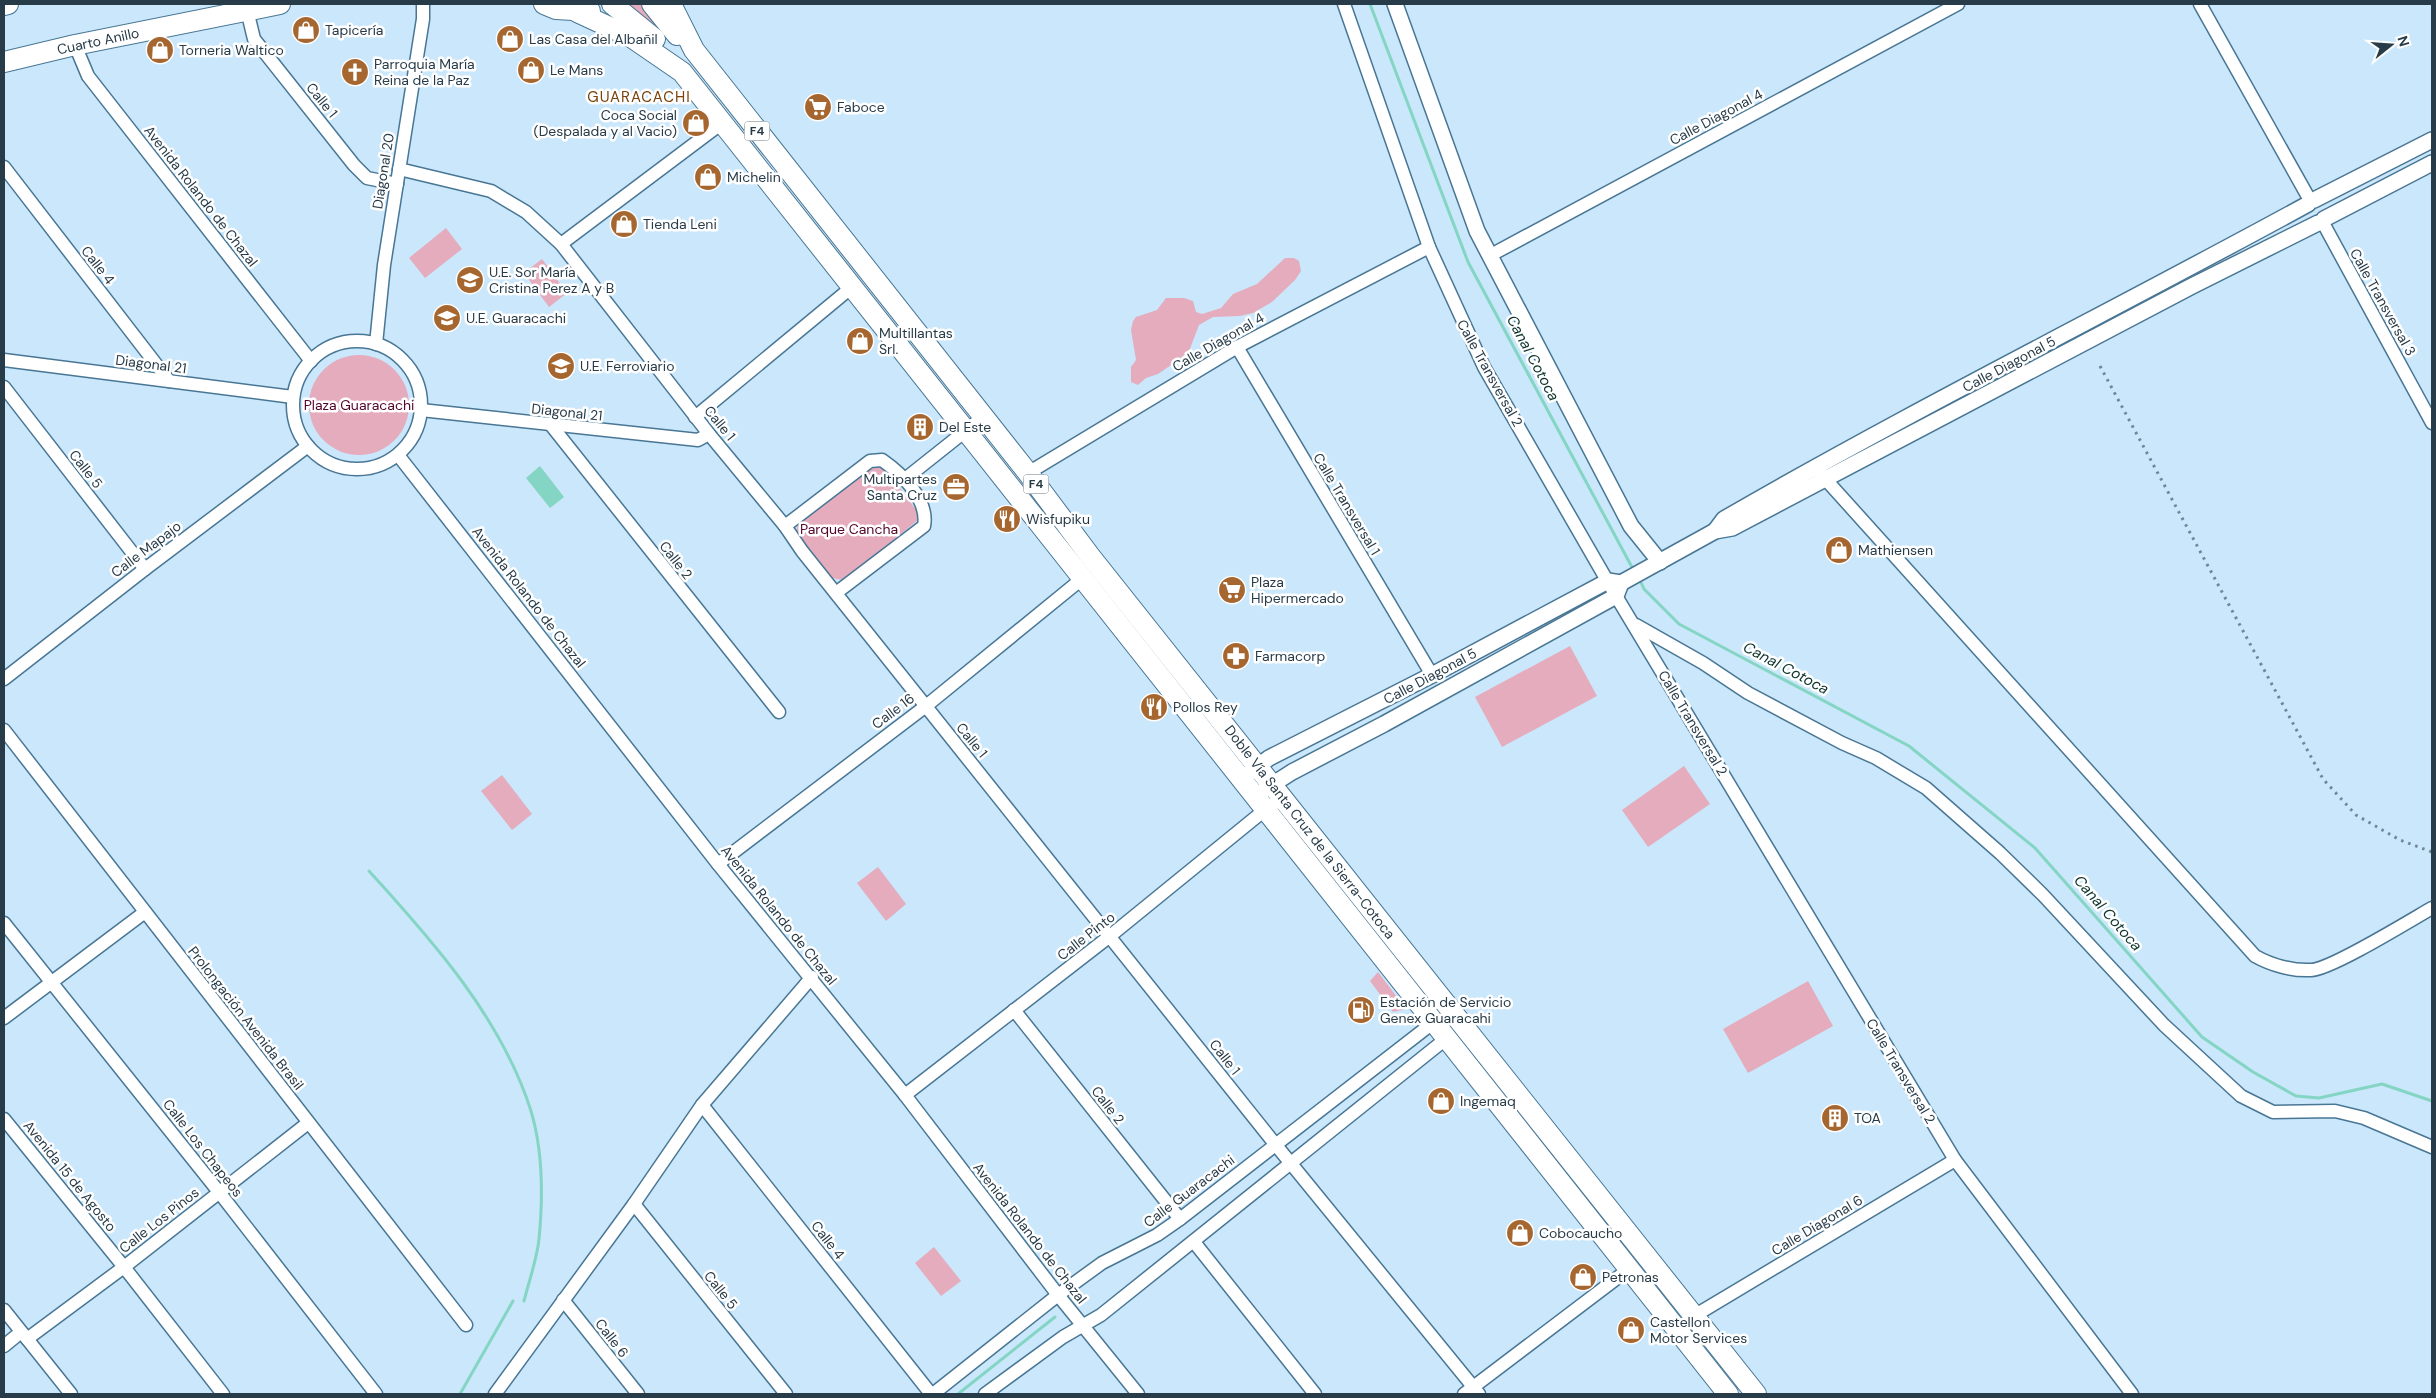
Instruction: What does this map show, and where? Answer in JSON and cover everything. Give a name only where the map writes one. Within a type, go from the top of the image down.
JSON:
[{"type":"highway","points":[[4,5],[8,4]]},
{"type":"highway","points":[[75,45],[162,17],[224,4]]},
{"type":"highway","name":"Cuarto Anillo","points":[[4,62],[75,45],[280,4]]},
{"type":"highway","name":"F4","points":[[544,4],[556,9],[576,12],[596,11],[615,4]]},
{"type":"highway","points":[[615,4],[662,44],[682,72]]},
{"type":"highway","points":[[652,4],[671,30],[694,50]]},
{"type":"highway","name":"Doble Vía Santa Cruz de la Sierra-Cotoca","points":[[671,4],[694,50],[1028,473],[1090,556],[1756,1394]]},
{"type":"highway","name":"F4","points":[[576,12],[631,37],[682,72],[1083,578]]},
{"type":"highway","name":"Doble Vía Santa Cruz de la Sierra-Cotoca","points":[[1083,578],[1728,1394]]},
{"type":"street","name":"Diagonal 20","points":[[376,344],[384,265],[423,18],[423,4]]},
{"type":"street","name":"Calle Transversal 2","points":[[1344,4],[1429,247],[1484,367],[1617,585],[1634,624],[1955,1160],[2132,1394]]},
{"type":"street","points":[[1395,4],[1477,231],[1631,526],[1660,562]]},
{"type":"street","name":"Calle Diagonal 4","points":[[1489,256],[1958,4]]},
{"type":"street","points":[[2200,4],[2311,202],[2322,202],[2327,208],[2322,221]]},
{"type":"street","name":"Calle 1","points":[[247,10],[254,40],[354,165],[367,178],[397,184]]},
{"type":"street","name":"Avenida Rolando de Chazal","points":[[75,45],[88,76],[311,361]]},
{"type":"street","points":[[560,244],[722,123]]},
{"type":"street","name":"Calle Diagonal 5","points":[[1715,531],[1724,519],[1815,466],[2185,272],[2311,202],[2432,140]]},
{"type":"street","name":"Calle Diagonal 5","points":[[1242,778],[1258,766],[1432,675],[1647,570],[1715,531],[1732,528],[1924,426],[2432,163]]},
{"type":"street","name":"Calle 4","points":[[4,167],[169,381]]},
{"type":"street","name":"Calle 1","points":[[399,169],[491,191],[526,212],[560,244],[695,417],[784,526],[1472,1392]]},
{"type":"street","name":"Calle Transversal 3","points":[[2322,221],[2432,423]]},
{"type":"street","name":"Calle Diagonal 4","points":[[1028,473],[1237,347],[1429,247]]},
{"type":"street","points":[[695,417],[852,287]]},
{"type":"street","points":[[359,341],[376,344],[396,354],[410,370],[419,389],[421,410],[413,435],[398,455],[384,464],[368,469],[351,469],[335,466],[320,458],[308,446],[299,431],[294,414],[294,397],[302,372],[311,361],[325,350],[341,343],[359,341]]},
{"type":"street","name":"Calle Transversal 1","points":[[1237,347],[1432,675]]},
{"type":"street","name":"Diagonal 21","points":[[4,360],[294,397]]},
{"type":"street","points":[[1984,377],[1992,391]]},
{"type":"street","name":"Calle 5","points":[[4,387],[144,569]]},
{"type":"street","name":"Diagonal 21","points":[[421,410],[698,440],[709,434]]},
{"type":"street","points":[[1916,412],[1924,426]]},
{"type":"street","points":[[905,479],[983,417]]},
{"type":"street","name":"Calle 2","points":[[551,425],[778,712]]},
{"type":"street","name":"Calle Mapajo","points":[[4,679],[144,569],[308,446]]},
{"type":"street","name":"Avenida Rolando de Chazal","points":[[398,455],[718,864],[812,977],[905,1095],[1058,1295],[1138,1394]]},
{"type":"street","points":[[784,526],[870,461],[882,460],[905,479],[918,498],[926,517],[924,526],[836,593]]},
{"type":"street","points":[[1815,466],[1825,480],[2255,956],[2267,962],[2313,970],[2332,963],[2432,908]]},
{"type":"street","name":"Calle 16","points":[[718,864],[926,706],[1083,578]]},
{"type":"street","name":"Calle Diagonal 5","points":[[1261,803],[1617,585]]},
{"type":"street","points":[[1634,624],[1756,697],[1842,744],[1876,758],[1926,788],[2037,889],[2164,1025],[2241,1096],[2273,1112],[2335,1111],[2364,1118],[2432,1147]]},
{"type":"street","name":"Prolongación Avenida Brasil","points":[[4,730],[466,1325]]},
{"type":"street","name":"Calle Pinto","points":[[905,1095],[1110,936],[1261,803]]},
{"type":"street","points":[[4,1018],[145,912]]},
{"type":"street","name":"Calle Los Chapeos","points":[[4,923],[219,1192],[376,1394]]},
{"type":"street","points":[[495,1394],[634,1204],[702,1105],[812,977]]},
{"type":"street","name":"Calle 2","points":[[1014,1010],[1180,1219]]},
{"type":"street","name":"Calle Guaracachi","points":[[932,1394],[1058,1295],[1102,1263],[1158,1235],[1180,1219],[1434,1022]]},
{"type":"street","points":[[985,1394],[1063,1337],[1101,1315],[1447,1038]]},
{"type":"street","name":"Calle 4","points":[[702,1105],[932,1394]]},
{"type":"street","name":"Avenida 15 de Agosto","points":[[4,1119],[124,1267],[223,1394]]},
{"type":"street","name":"Calle Los Pinos","points":[[4,1346],[24,1336],[124,1267],[308,1123]]},
{"type":"street","name":"Calle Diagonal 6","points":[[1694,1316],[1955,1160]]},
{"type":"street","name":"Calle 5","points":[[634,1204],[786,1394]]},
{"type":"street","points":[[1194,1242],[1315,1394]]},
{"type":"street","points":[[1472,1392],[1629,1269]]},
{"type":"street","name":"Calle 6","points":[[563,1300],[638,1394]]},
{"type":"street","points":[[4,1310],[70,1394]]},
{"type":"green space","points":[[628,4],[642,4],[678,47],[624,7]]},
{"type":"green space","points":[[446,228],[462,249],[425,278],[409,258]]},
{"type":"green space","points":[[1285,258],[1294,258],[1299,261],[1301,271],[1295,280],[1272,302],[1253,313],[1240,316],[1213,317],[1199,325],[1189,351],[1174,363],[1158,374],[1146,378],[1138,385],[1131,382],[1131,367],[1136,360],[1131,330],[1136,317],[1157,310],[1166,298],[1184,298],[1193,301],[1196,312],[1202,314],[1221,308],[1233,294],[1257,284]]},
{"type":"green space","points":[[542,259],[567,293],[549,307],[524,273]]},
{"type":"green space","name":"Plaza Guaracachi","points":[[359,355],[378,358],[395,369],[406,386],[409,405],[406,424],[395,441],[378,452],[359,455],[340,452],[323,441],[312,424],[309,405],[312,386],[323,369],[340,358]]},
{"type":"green space","name":"Parque Cancha","points":[[878,465],[885,468],[917,511],[918,520],[848,577],[842,580],[832,578],[796,533],[798,523],[873,466]]},
{"type":"green space","points":[[1570,646],[1597,696],[1502,747],[1475,697]]},
{"type":"green space","points":[[1684,766],[1710,804],[1648,847],[1622,810]]},
{"type":"green space","points":[[502,775],[532,814],[512,830],[481,791]]},
{"type":"green space","points":[[878,867],[906,904],[886,921],[857,883]]},
{"type":"green space","points":[[1378,972],[1406,1009],[1393,1012],[1370,981]]},
{"type":"green space","points":[[1808,981],[1833,1026],[1748,1073],[1723,1029]]},
{"type":"green space","points":[[934,1247],[961,1281],[941,1296],[915,1263]]},
{"type":"shaded area","points":[[540,466],[564,497],[550,508],[526,478]]},
{"type":"waterway","name":"Canal Cotoca","points":[[1370,4],[1468,262],[1634,571]]},
{"type":"waterway","name":"Canal Cotoca","points":[[1639,578],[1644,589],[1679,624],[1909,746],[2035,848],[2202,1037],[2253,1072],[2296,1096],[2319,1098],[2382,1084],[2432,1101]]},
{"type":"waterway","points":[[369,871],[441,953],[484,1013],[518,1077],[531,1111],[540,1158],[541,1207],[538,1247],[524,1301]]},
{"type":"waterway","points":[[460,1394],[513,1301]]},
{"type":"waterway","points":[[958,1394],[1055,1317]]},
{"type":"railway","points":[[2100,366],[2323,779],[2356,815],[2400,840],[2432,852]]},
{"type":"place","name":"Tapicería","points":[[306,30]]},
{"type":"place","name":"Las Casa del Albañil","points":[[510,39]]},
{"type":"place","name":"Torneria Waltico","points":[[160,50]]},
{"type":"place","name":"Le Mans","points":[[531,70]]},
{"type":"place","name":"Parroquia María Reina de la Paz","points":[[355,72]]},
{"type":"place","name":"Faboce","points":[[818,107]]},
{"type":"place","name":"Coca Social (Despalada y al Vacio)","points":[[696,123]]},
{"type":"place","name":"Michelin","points":[[708,177]]},
{"type":"place","name":"Tienda Leni","points":[[624,224]]},
{"type":"place","name":"U.E. Sor María Cristina Perez A y B","points":[[470,280]]},
{"type":"place","name":"U.E. Guaracachi","points":[[447,318]]},
{"type":"place","name":"Multillantas Srl.","points":[[860,341]]},
{"type":"place","name":"U.E. Ferroviario","points":[[561,366]]},
{"type":"place","name":"Del Este","points":[[920,427]]},
{"type":"place","name":"Multipartes Santa Cruz","points":[[956,487]]},
{"type":"place","name":"Wisfupiku","points":[[1007,519]]},
{"type":"place","name":"Mathiensen","points":[[1839,550]]},
{"type":"place","name":"Plaza Hipermercado","points":[[1232,590]]},
{"type":"place","name":"Farmacorp","points":[[1236,656]]},
{"type":"place","name":"Pollos Rey","points":[[1154,707]]},
{"type":"place","name":"Estación de Servicio Genex Guaracahi","points":[[1361,1010]]},
{"type":"place","name":"Ingemaq","points":[[1441,1101]]},
{"type":"place","name":"TOA","points":[[1835,1118]]},
{"type":"place","name":"Cobocaucho","points":[[1520,1233]]},
{"type":"place","name":"Petronas","points":[[1583,1277]]},
{"type":"place","name":"Castellon Motor Services","points":[[1631,1330]]},
{"type":"district","name":"GUARACACHI","points":[[639,97]]}]
